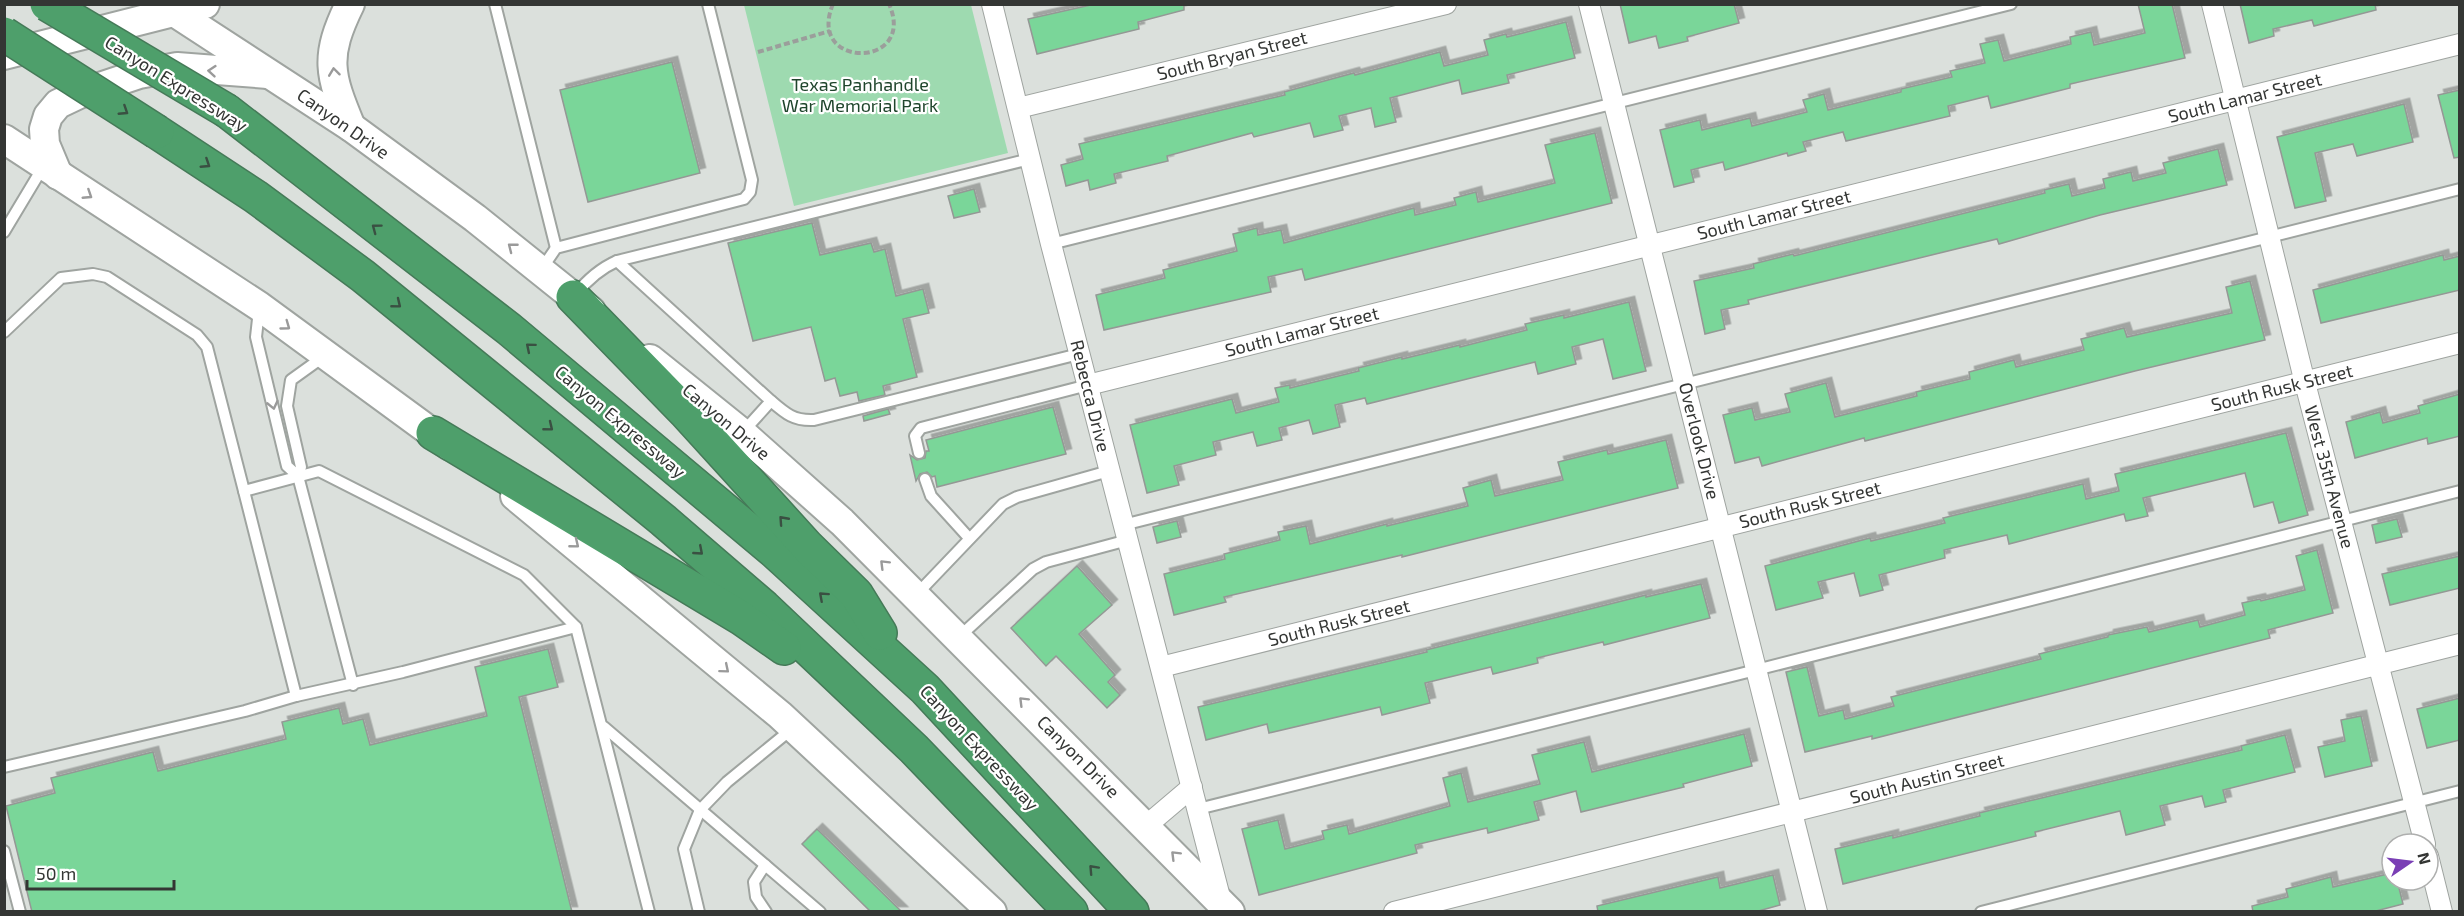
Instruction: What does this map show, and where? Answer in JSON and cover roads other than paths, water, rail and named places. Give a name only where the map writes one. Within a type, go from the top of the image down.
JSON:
[{"type":"highway","name":"Canyon Expressway","points":[[47,4],[227,111],[509,329],[775,552],[898,663],[1132,912]]},
{"type":"highway","points":[[4,34],[256,197],[372,283],[663,520],[764,607],[874,710],[1071,912]]},
{"type":"highway","points":[[573,297],[686,412],[807,546],[856,594],[898,663]]},
{"type":"highway","points":[[433,433],[741,618],[874,710]]},
{"type":"main road","points":[[4,55],[168,8],[205,4]]},
{"type":"main road","points":[[350,4],[331,53],[336,90],[351,127]]},
{"type":"main road","name":"Canyon Drive","points":[[168,8],[351,127],[475,218],[548,259],[573,297],[742,433],[842,522],[1226,906]]},
{"type":"main road","points":[[51,171],[44,129],[48,116],[58,104],[79,94],[139,74],[177,67],[271,74]]},
{"type":"main road","points":[[4,139],[259,306],[433,433],[544,519],[794,727],[992,912]]},
{"type":"street","name":"Rebecca Drive","points":[[992,4],[1109,471],[1192,787],[1226,906]]},
{"type":"street","name":"South Bryan Street","points":[[1018,108],[1446,4]]},
{"type":"street","name":"Overlook Drive","points":[[1589,4],[1817,912]]},
{"type":"street","name":"West 35th Avenue","points":[[2212,4],[2305,382],[2422,832]]},
{"type":"street","name":"South Lamar Street","points":[[1088,386],[2460,44]]},
{"type":"street","name":"South Rusk Street","points":[[1161,667],[2460,343]]},
{"type":"street","name":"South Austin Street","points":[[1394,912],[2460,644]]},
{"type":"street","points":[[1146,826],[1192,787]]},
{"type":"street","points":[[2437,892],[2442,912]]},
{"type":"lane","points":[[495,4],[548,259],[744,199],[750,192],[752,180],[708,4]]},
{"type":"lane","points":[[1051,244],[2011,4]]},
{"type":"lane","points":[[573,297],[587,280],[604,267],[617,261],[1030,159]]},
{"type":"lane","points":[[4,232],[51,171]]},
{"type":"lane","points":[[959,637],[1033,569],[1125,532],[1685,384],[2460,189]]},
{"type":"lane","points":[[617,261],[771,401],[789,416],[801,421],[814,420],[1079,354]]},
{"type":"lane","points":[[4,332],[61,278],[93,274],[107,277],[197,335],[207,347],[296,696]]},
{"type":"lane","points":[[259,306],[256,337],[287,465],[298,476],[353,685]]},
{"type":"lane","points":[[298,476],[301,467],[287,406],[291,380],[326,355]]},
{"type":"lane","points":[[918,453],[915,436],[921,428],[1088,386]]},
{"type":"lane","points":[[742,433],[771,401]]},
{"type":"lane","points":[[244,491],[319,471],[524,574],[576,627],[649,912]]},
{"type":"lane","points":[[916,595],[1003,504],[1017,497],[1109,471]]},
{"type":"lane","points":[[925,479],[931,496],[969,538]]},
{"type":"lane","points":[[1198,809],[2460,491]]},
{"type":"lane","points":[[4,767],[245,711],[296,696],[353,685],[576,627]]},
{"type":"lane","points":[[603,727],[820,912]]},
{"type":"lane","points":[[699,912],[684,849],[700,810],[727,782],[794,727]]},
{"type":"lane","points":[[1981,912],[2460,791]]},
{"type":"lane","points":[[4,851],[20,912]]},
{"type":"lane","points":[[765,865],[754,882],[756,897],[766,912]]},
{"type":"park label","name":"Texas Panhandle War Memorial Park","points":[[860,95]]}]
